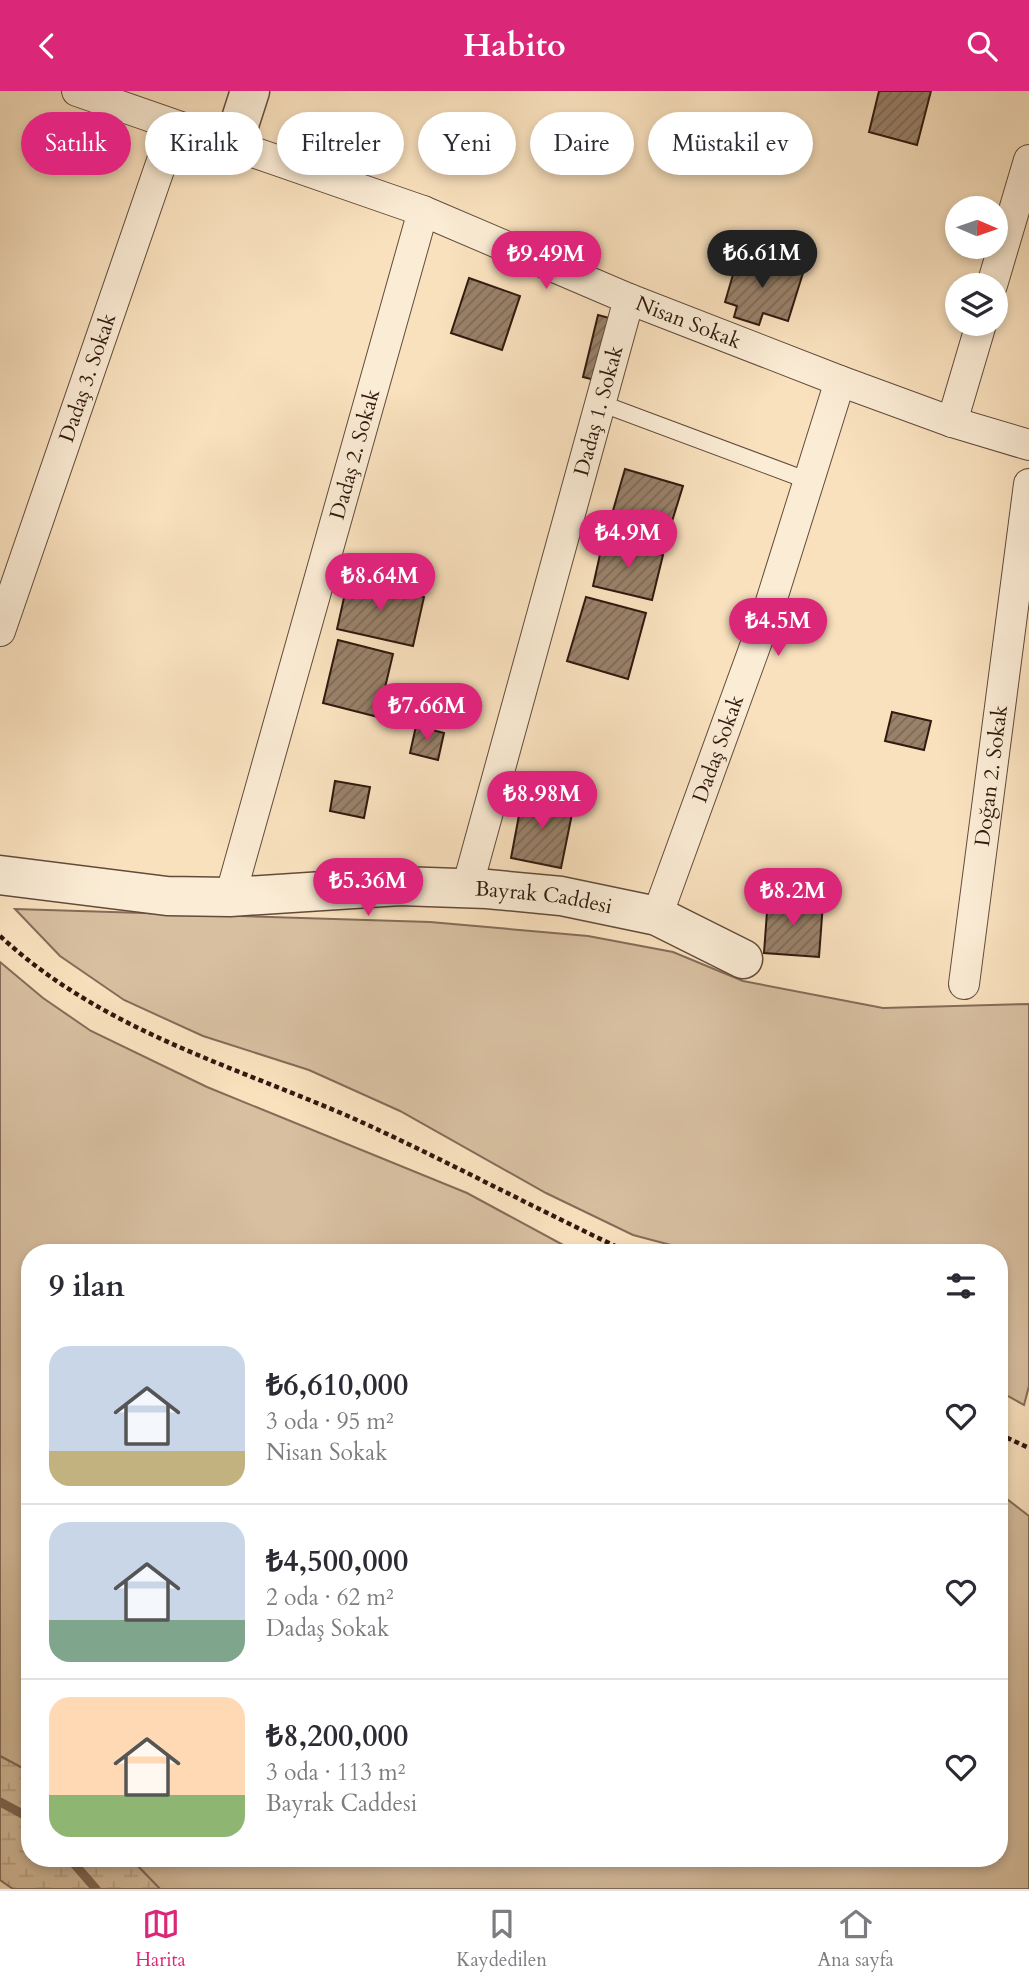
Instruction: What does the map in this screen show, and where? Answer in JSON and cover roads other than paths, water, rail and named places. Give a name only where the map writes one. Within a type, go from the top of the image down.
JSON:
[{"type":"street","name":"Nisan Sokak","points":[[77,91],[145,116]]},
{"type":"street","points":[[243,112],[250,91]]},
{"type":"street","name":"Nisan Sokak","points":[[263,157],[423,211],[629,299],[840,381],[952,422],[1029,445]]},
{"type":"street","points":[[996,273],[1029,160]]},
{"type":"street","name":"Dadaş 3. Sokak","points":[[0,631],[157,175]]},
{"type":"street","name":"Dadaş 2. Sokak","points":[[230,898],[423,211]]},
{"type":"street","name":"Dadaş 1. Sokak","points":[[467,888],[629,299]]},
{"type":"street","points":[[952,422],[977,336]]},
{"type":"street","name":"Dadaş Sokak","points":[[657,916],[769,608],[840,381]]},
{"type":"street","name":"Doğan 2. Sokak","points":[[964,984],[1029,484]]},
{"type":"street","name":"Bayrak Caddesi","points":[[0,875],[153,895],[230,898],[400,886],[467,888],[561,896],[657,916],[743,959]]},
{"type":"lane","points":[[600,403],[809,481]]},
{"type":"waterway","points":[[0,1802],[21,1813]]},
{"type":"waterway","points":[[77,1867],[96,1889]]}]
